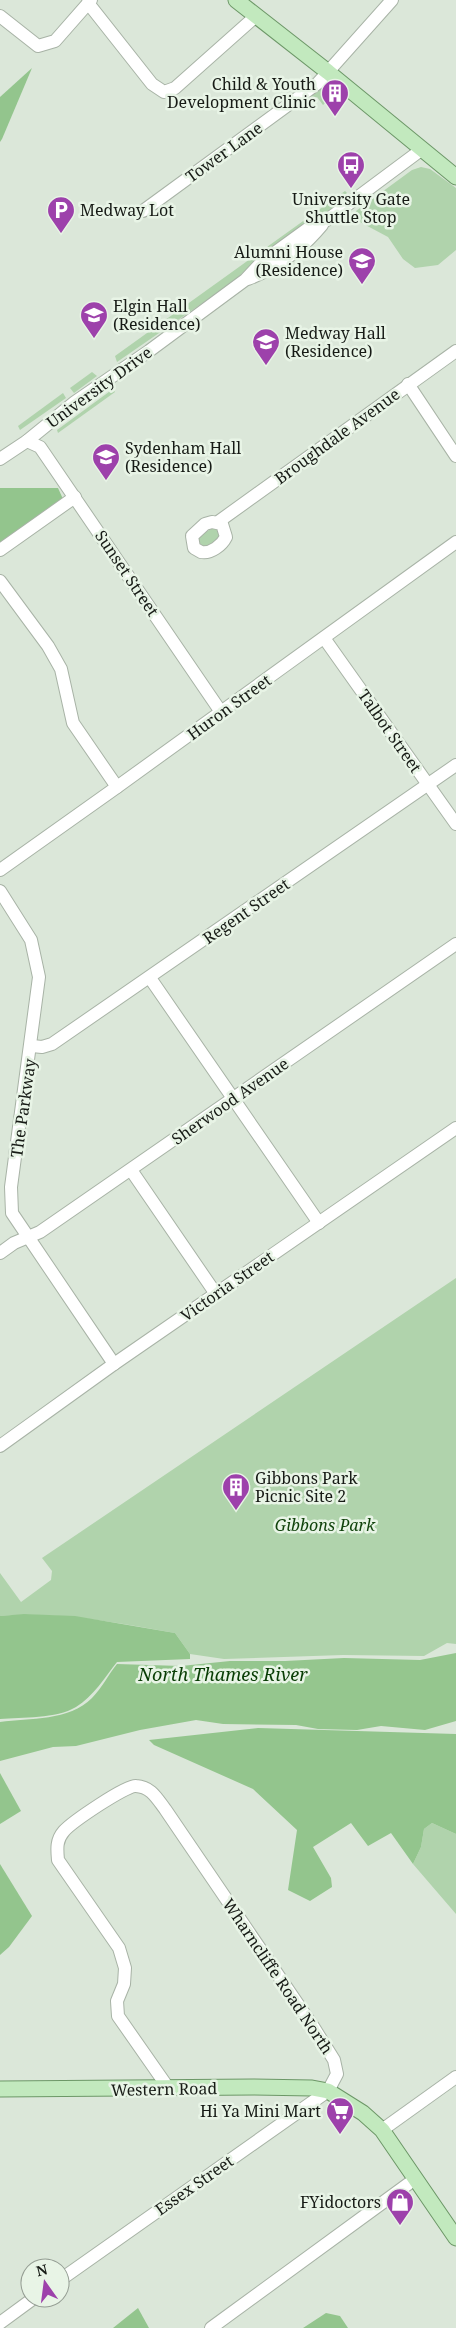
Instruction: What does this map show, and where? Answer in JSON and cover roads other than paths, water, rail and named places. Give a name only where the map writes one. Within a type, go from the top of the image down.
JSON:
[{"type":"main road","points":[[236,0],[328,72],[456,178]]},
{"type":"main road","name":"Western Road","points":[[0,2089],[302,2088],[328,2091]]},
{"type":"main road","points":[[328,2091],[352,2105],[382,2130],[456,2238]]},
{"type":"street","name":"Tower Lane","points":[[143,211],[318,83],[392,0]]},
{"type":"street","points":[[0,16],[38,46],[54,41],[89,2],[152,84],[164,92],[175,88],[256,16]]},
{"type":"street","name":"University Drive","points":[[0,459],[27,441],[75,402],[245,280],[266,272],[307,243],[327,220],[421,150]]},
{"type":"street","name":"Broughdale Avenue","points":[[218,522],[456,351]]},
{"type":"street","points":[[408,384],[456,456]]},
{"type":"street","name":"Sunset Street","points":[[27,441],[40,447],[76,497],[221,712]]},
{"type":"street","points":[[0,550],[76,497]]},
{"type":"street","name":"Huron Street","points":[[0,870],[118,788],[456,542]]},
{"type":"street","points":[[0,581],[48,646],[61,669],[73,723],[118,788]]},
{"type":"street","name":"Talbot Street","points":[[324,638],[456,824]]},
{"type":"street","name":"Regent Street","points":[[32,1046],[42,1047],[52,1044],[456,765]]},
{"type":"street","name":"The Parkway","points":[[0,891],[31,940],[38,965],[39,990],[10,1201],[14,1218],[114,1364]]},
{"type":"street","name":"Sherwood Avenue","points":[[0,1253],[27,1237],[40,1232],[456,944]]},
{"type":"street","points":[[150,978],[319,1223]]},
{"type":"street","name":"Victoria Street","points":[[0,1446],[114,1364],[456,1128]]},
{"type":"street","points":[[131,1170],[216,1294]]},
{"type":"street","name":"Wharncliffe Road North","points":[[169,2089],[118,2016],[118,2001],[124,1984],[125,1968],[119,1948],[58,1860],[56,1843],[64,1831],[117,1793],[134,1786],[150,1789],[165,1809],[314,2028],[334,2060],[337,2074],[328,2091]]},
{"type":"street","points":[[382,2130],[456,2077]]},
{"type":"street","name":"Essex Street","points":[[70,2273],[328,2091]]},
{"type":"street","points":[[211,2328],[414,2179]]},
{"type":"street","points":[[0,2323],[20,2308]]},
{"type":"water","name":"North Thames River","points":[[456,1653],[456,1721],[425,1730],[381,1726],[357,1730],[318,1729],[296,1725],[223,1724],[196,1720],[140,1730],[76,1746],[53,1747],[0,1761],[0,1722],[49,1717],[72,1711],[92,1698],[117,1664],[181,1666],[230,1661],[344,1658],[420,1660]]},
{"type":"place","name":"Child & Youth Development Clinic","points":[[335,117]]},
{"type":"place","name":"University Gate Shuttle Stop","points":[[351,189]]},
{"type":"place","name":"Medway Lot","points":[[61,234]]},
{"type":"place","name":"Alumni House (Residence)","points":[[362,285]]},
{"type":"place","name":"Elgin Hall (Residence)","points":[[94,339]]},
{"type":"place","name":"Medway Hall (Residence)","points":[[266,366]]},
{"type":"place","name":"Sydenham Hall (Residence)","points":[[106,481]]},
{"type":"place","name":"Gibbons Park Picnic Site 2","points":[[236,1511]]},
{"type":"place","name":"Hi Ya Mini Mart","points":[[340,2135]]},
{"type":"place","name":"FYidoctors","points":[[400,2226]]},
{"type":"park label","name":"Gibbons Park","points":[[325,1525]]}]
